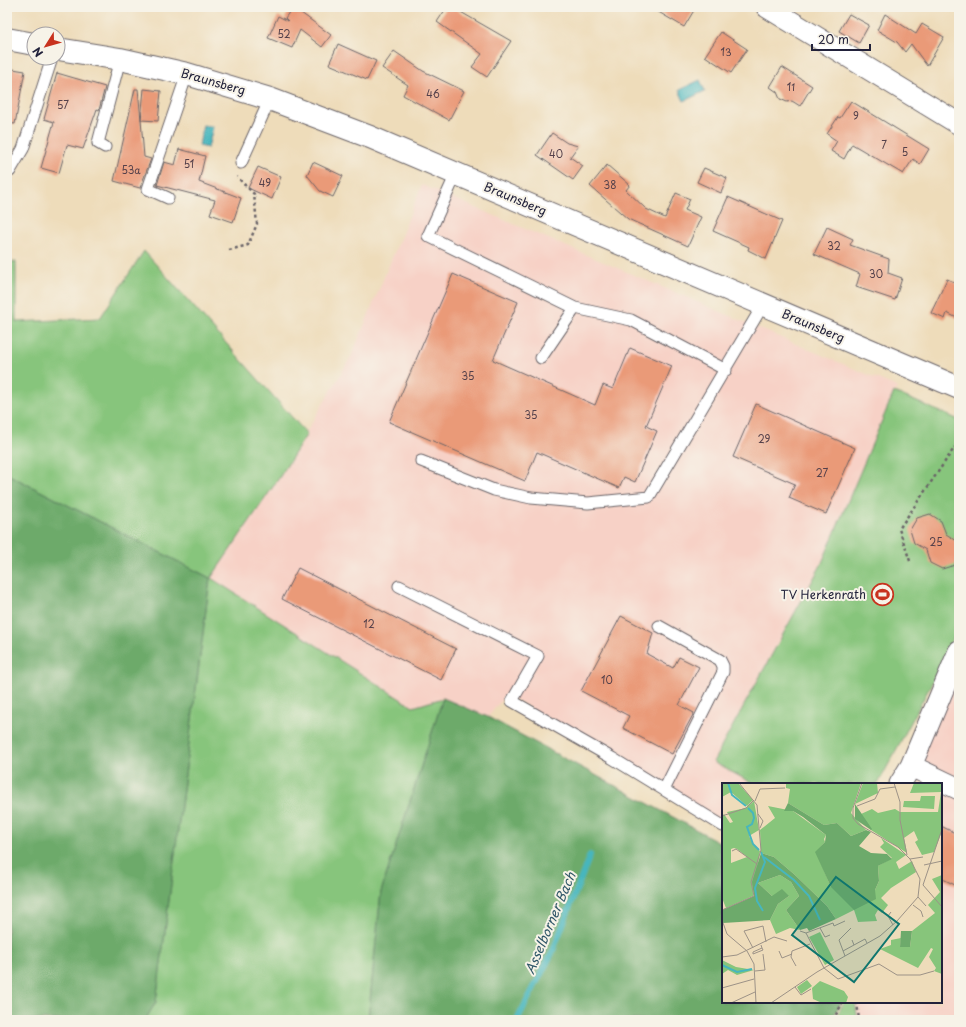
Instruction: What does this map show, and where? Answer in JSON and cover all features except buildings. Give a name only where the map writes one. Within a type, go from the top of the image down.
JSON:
[{"type":"main road","points":[[7,39],[26,43]]},
{"type":"main road","name":"Braunsberg","points":[[66,50],[120,59],[187,74],[270,99],[370,137],[959,388]]},
{"type":"street","points":[[767,7],[959,124]]},
{"type":"street","points":[[901,783],[911,766],[959,651]]},
{"type":"street","points":[[911,766],[959,789]]},
{"type":"lane","points":[[105,147],[98,143],[120,59]]},
{"type":"lane","points":[[7,171],[10,171],[23,149],[49,66]]},
{"type":"lane","points":[[168,198],[148,189],[187,74]]},
{"type":"lane","points":[[240,163],[270,99]]},
{"type":"lane","points":[[456,174],[428,236],[575,308],[630,320],[726,370]]},
{"type":"lane","points":[[421,461],[494,490],[531,498],[588,503],[649,497],[726,370],[763,305]]},
{"type":"lane","points":[[541,358],[575,308]]},
{"type":"lane","points":[[399,586],[538,656],[512,701],[722,825]]},
{"type":"lane","points":[[660,626],[720,660],[723,666],[723,672],[664,790]]},
{"type":"path","points":[[229,250],[248,245],[257,224],[254,194],[236,178],[240,163]]},
{"type":"path","points":[[910,561],[899,529],[955,447]]},
{"type":"path","points":[[833,1020],[842,1003]]},
{"type":"path","points":[[857,1003],[859,1020]]},
{"type":"shaded area","points":[[422,185],[897,387],[821,565],[714,762],[752,783],[722,783],[722,822],[506,694],[488,717],[443,698],[413,707],[210,578],[279,478],[352,355]]},
{"type":"shaded area","points":[[959,660],[959,1020],[858,1020],[855,1003],[942,1003],[942,783],[904,783]]},
{"type":"green space","points":[[144,251],[307,434],[211,578],[413,707],[443,698],[381,892],[368,1020],[145,1020],[156,1002],[210,578],[7,474],[7,262],[16,262],[16,322],[100,318]]},
{"type":"green space","name":"TV Herkenrath","points":[[894,392],[959,420],[959,626],[934,679],[879,783],[752,783],[713,762],[821,565]]},
{"type":"green space","points":[[7,474],[210,578],[156,1002],[145,1020],[7,1020]]},
{"type":"green space","points":[[443,698],[488,717],[722,843],[722,1003],[840,1003],[832,1020],[368,1020],[381,892]]},
{"type":"green space","points":[[844,1003],[855,1003],[858,1020],[835,1020]]},
{"type":"water","points":[[700,80],[705,91],[684,101],[679,90]]},
{"type":"water","points":[[203,125],[213,127],[208,148],[199,146]]},
{"type":"waterway","name":"Asselborner Bach","points":[[517,1020],[552,953],[590,855]]},
{"type":"place","name":"TV Herkenrath","points":[[882,595]]}]
